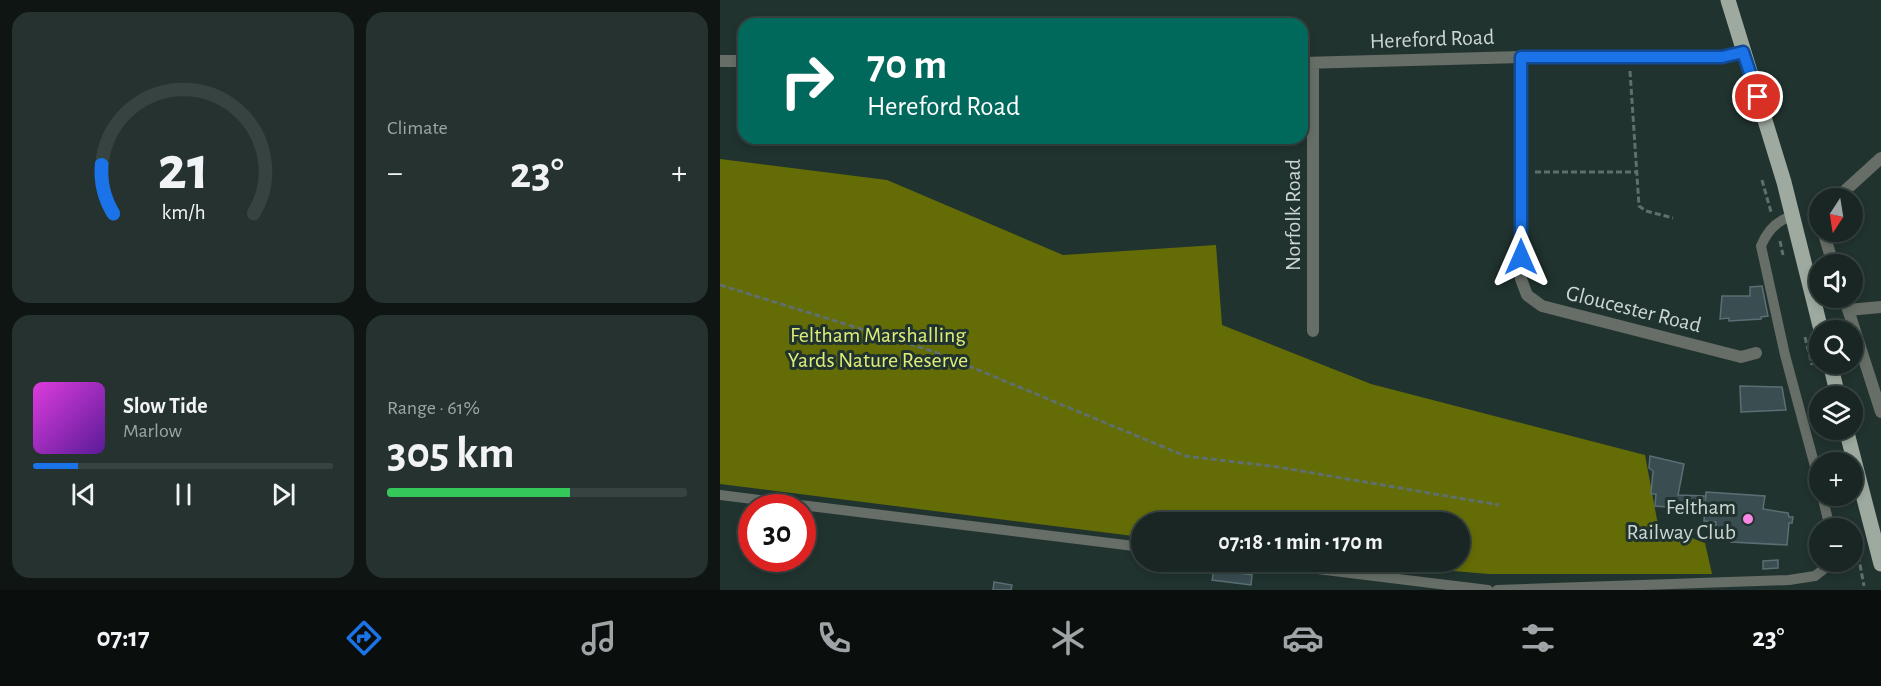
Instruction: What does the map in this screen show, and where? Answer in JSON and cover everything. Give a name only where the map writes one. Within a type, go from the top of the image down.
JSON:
[{"type":"main road","points":[[1728,0],[1780,166],[1819,320]]},
{"type":"main road","points":[[1849,440],[1881,564]]},
{"type":"street","name":"Hereford Road","points":[[1308,63],[1521,57],[1722,57],[1743,52]]},
{"type":"street","name":"Gloucester Road","points":[[1521,57],[1521,279],[1527,295],[1542,306],[1741,357],[1756,353]]},
{"type":"street","points":[[720,61],[738,62]]},
{"type":"street","name":"Norfolk Road","points":[[1308,108],[1313,331]]},
{"type":"street","points":[[1848,188],[1881,158]]},
{"type":"street","points":[[1881,307],[1848,310],[1881,412]]},
{"type":"lane","points":[[1793,216],[1780,219],[1765,237],[1761,246],[1785,355],[1811,452]]},
{"type":"lane","points":[[720,495],[1131,547]]},
{"type":"lane","points":[[1342,572],[1488,590]]},
{"type":"lane","points":[[1497,590],[1789,579],[1815,576],[1820,572]]},
{"type":"path","points":[[1630,57],[1639,206],[1646,211],[1673,218]]},
{"type":"path","points":[[1521,172],[1636,172]]},
{"type":"path","points":[[1762,180],[1775,225]]},
{"type":"path","points":[[720,285],[935,352],[1185,456],[1278,467],[1499,505]]},
{"type":"path","points":[[1861,572],[1864,586]]},
{"type":"green space","name":"Feltham Marshalling Yards Nature Reserve","points":[[720,159],[887,180],[1063,255],[1216,245],[1222,325],[1371,384],[1645,455],[1658,525],[1705,543],[1712,574],[1489,574],[1465,572],[1470,572],[1470,512],[1131,512],[1131,536],[816,496],[816,494],[720,484]]},
{"type":"building","points":[[1762,286],[1768,316],[1761,317],[1761,319],[1729,321],[1729,318],[1720,319],[1722,296],[1750,296],[1750,287]]},
{"type":"building","points":[[1740,386],[1782,387],[1786,410],[1741,412]]},
{"type":"building","points":[[1650,456],[1684,464],[1678,495],[1704,496],[1702,510],[1655,506],[1656,494],[1651,494],[1653,471],[1649,468]]},
{"type":"building","name":"Feltham Railway Club","points":[[1706,492],[1765,496],[1763,509],[1788,513],[1789,517],[1793,517],[1792,523],[1789,523],[1787,545],[1731,542],[1731,537],[1715,536],[1716,522],[1704,521]]},
{"type":"building","points":[[1778,560],[1778,568],[1763,569],[1763,561]]},
{"type":"building","points":[[1214,572],[1252,575],[1251,585],[1212,580]]},
{"type":"building","points":[[994,582],[1012,585],[1011,590],[993,590]]},
{"type":"place","name":"Feltham Railway Club","points":[[1748,519]]},
{"type":"route","points":[[1521,257],[1521,57],[1722,57],[1743,52],[1758,97]]}]
